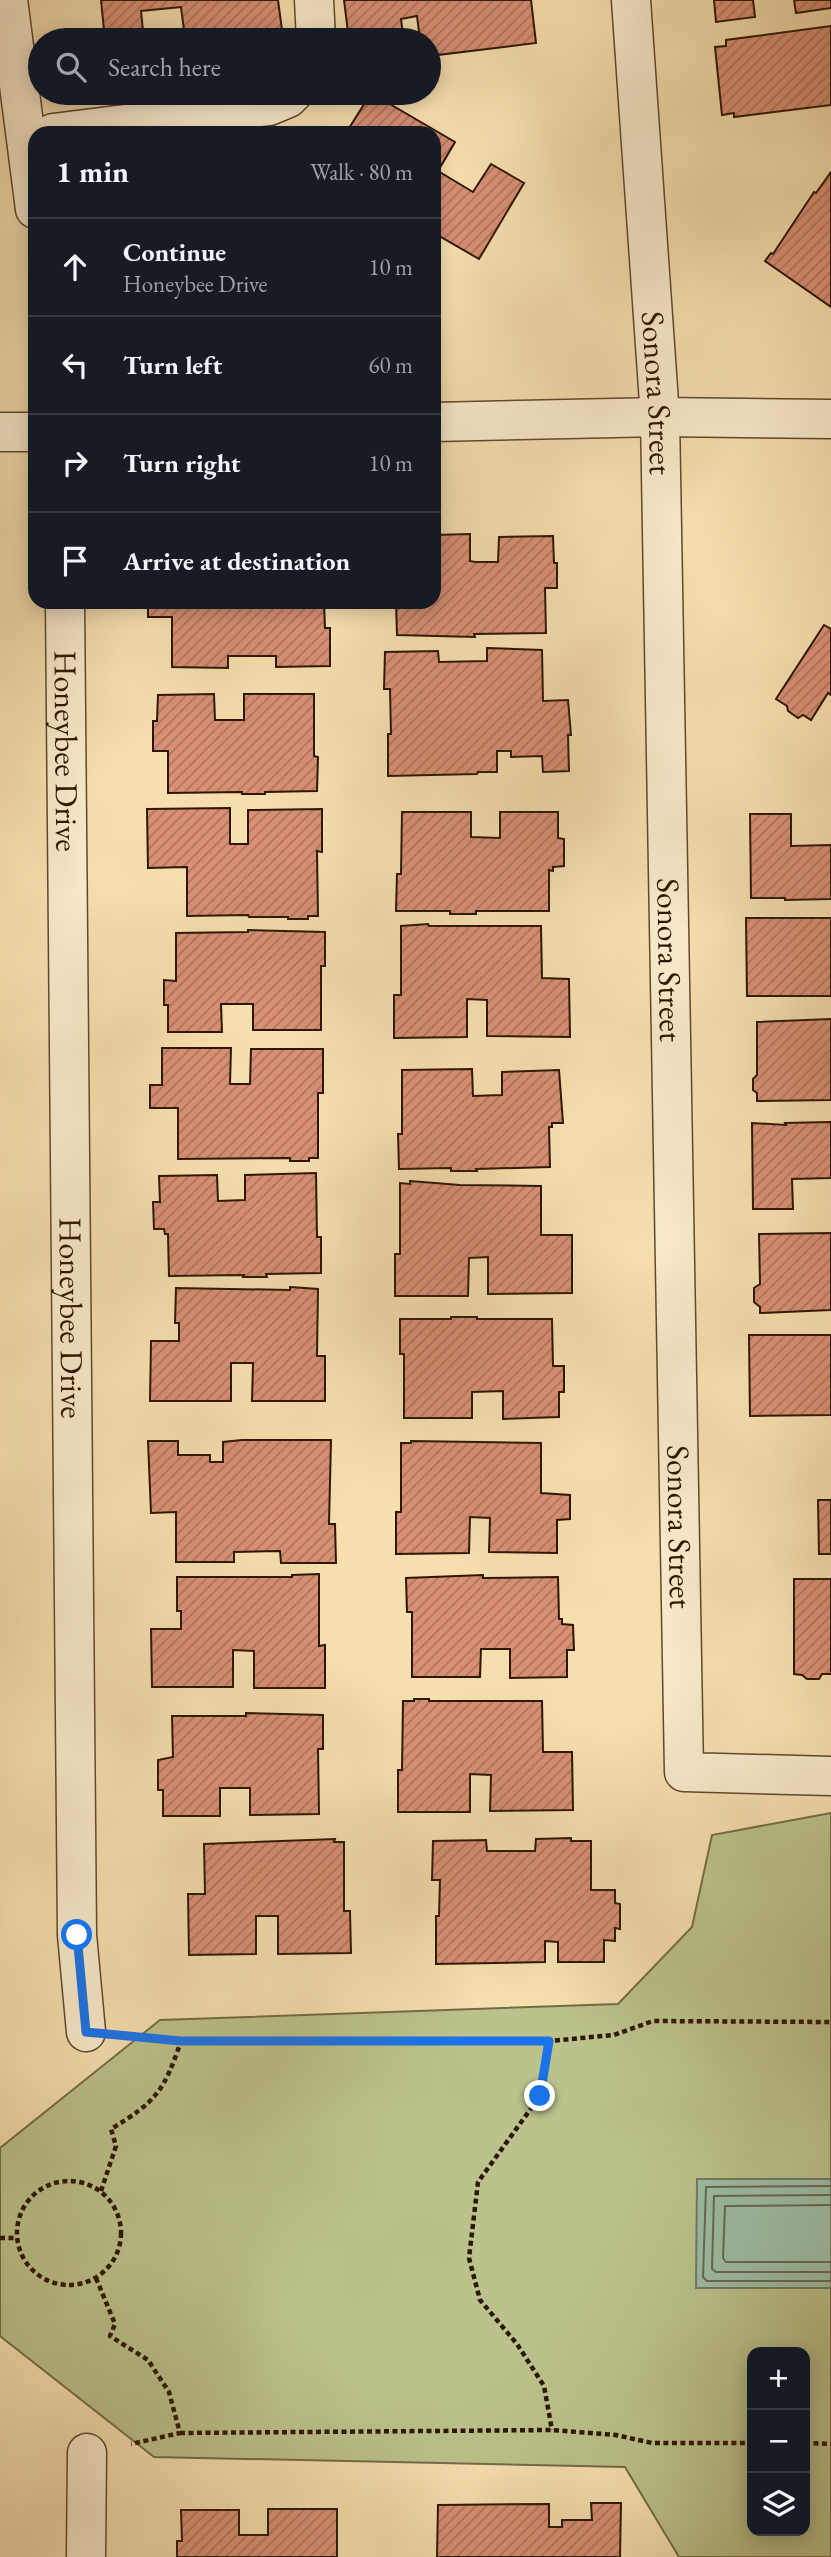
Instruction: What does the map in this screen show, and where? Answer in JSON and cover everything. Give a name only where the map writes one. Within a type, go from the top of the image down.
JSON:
[{"type":"street","points":[[8,0],[28,90]]},
{"type":"street","points":[[314,0],[315,28]]},
{"type":"street","name":"Sonora Street","points":[[631,0],[660,417],[684,1772],[831,1776]]},
{"type":"street","points":[[31,105],[36,126]]},
{"type":"street","points":[[110,126],[271,105]]},
{"type":"street","points":[[441,422],[660,417],[831,419]]},
{"type":"street","points":[[0,432],[28,432]]},
{"type":"street","name":"Honeybee Drive","points":[[65,609],[77,1935],[86,2032]]},
{"type":"street","points":[[86,2557],[87,2453]]},
{"type":"path","points":[[86,2032],[181,2041],[549,2041],[614,2035],[653,2021],[831,2022]]},
{"type":"path","points":[[101,2191],[116,2146],[111,2129],[143,2109],[167,2080],[181,2041]]},
{"type":"path","points":[[549,2041],[540,2096],[478,2182],[469,2258],[480,2300],[517,2344],[544,2386],[552,2430]]},
{"type":"path","points":[[63,2181],[83,2182],[101,2191],[113,2203],[120,2219],[118,2252],[110,2267],[96,2278],[77,2285],[55,2283],[37,2274],[24,2258],[17,2238],[19,2218],[29,2200],[44,2187],[63,2181]]},
{"type":"path","points":[[0,2238],[17,2238]]},
{"type":"path","points":[[96,2278],[115,2324],[110,2336],[148,2360],[169,2392],[180,2433]]},
{"type":"path","points":[[87,2453],[180,2433],[552,2430],[616,2435],[652,2443],[747,2443]]},
{"type":"path","points":[[810,2443],[831,2444]]},
{"type":"green space","points":[[831,1813],[831,2557],[679,2557],[625,2467],[154,2457],[0,2336],[0,2148],[160,2020],[618,2004],[692,1927],[712,1835]]},
{"type":"water","points":[[697,2179],[831,2179],[831,2288],[696,2288]]},
{"type":"building","points":[[101,0],[278,0],[282,28],[184,28],[181,7],[141,11],[143,28],[104,28]]},
{"type":"building","points":[[344,0],[531,0],[536,43],[441,55],[441,28],[418,28],[417,16],[401,19],[402,28],[348,28]]},
{"type":"building","points":[[714,0],[753,0],[755,17],[716,22]]},
{"type":"building","points":[[794,0],[831,0],[831,8],[796,13]]},
{"type":"building","points":[[831,26],[831,105],[734,117],[734,113],[722,115],[715,47],[726,46],[726,40]]},
{"type":"building","points":[[364,105],[392,105],[428,126],[350,126]]},
{"type":"building","points":[[441,134],[455,142],[441,166]]},
{"type":"building","points":[[491,164],[524,183],[479,259],[441,237],[441,173],[473,192]]},
{"type":"building","points":[[831,172],[831,307],[765,261],[773,254],[814,192],[816,193]]},
{"type":"building","points":[[470,534],[470,561],[475,562],[498,562],[499,537],[553,536],[557,588],[545,588],[546,633],[474,634],[475,637],[397,635],[396,609],[441,609],[441,535]]},
{"type":"building","points":[[148,609],[324,609],[325,628],[330,628],[330,666],[276,667],[276,656],[228,656],[228,668],[172,667],[172,617],[148,617]]},
{"type":"building","points":[[824,625],[831,629],[831,695],[828,693],[811,720],[803,715],[798,718],[776,699]]},
{"type":"building","points":[[487,648],[542,650],[543,701],[568,700],[571,735],[568,735],[569,771],[543,772],[542,756],[511,757],[511,751],[497,751],[497,772],[388,776],[390,689],[384,689],[385,652],[438,651],[439,662],[487,661]]},
{"type":"building","points":[[214,694],[215,720],[244,720],[244,694],[314,694],[317,791],[265,794],[168,793],[168,751],[153,751],[153,721],[157,721],[158,695]]},
{"type":"building","points":[[230,808],[230,844],[248,844],[248,810],[322,809],[322,852],[317,851],[318,916],[288,919],[248,915],[187,916],[187,867],[148,868],[147,809]]},
{"type":"building","points":[[402,812],[471,812],[471,837],[500,838],[500,812],[558,812],[558,838],[564,839],[564,866],[549,870],[549,911],[476,911],[476,914],[450,914],[450,911],[396,911],[397,874],[401,874]]},
{"type":"building","points":[[750,814],[791,814],[791,846],[831,845],[831,899],[751,898]]},
{"type":"building","points":[[746,918],[831,918],[831,996],[747,996]]},
{"type":"building","points":[[401,926],[541,926],[542,978],[569,979],[570,1037],[487,1036],[487,1000],[467,999],[467,1037],[394,1038],[394,995],[401,995]]},
{"type":"building","points":[[248,930],[325,932],[325,966],[321,966],[321,1030],[253,1030],[253,1004],[221,1004],[222,1032],[168,1032],[164,980],[176,981],[176,933]]},
{"type":"building","points":[[831,1019],[831,1100],[757,1101],[753,1079],[757,1075],[757,1022]]},
{"type":"building","points":[[162,1048],[231,1048],[230,1084],[250,1084],[251,1049],[323,1049],[323,1093],[318,1093],[318,1158],[309,1158],[309,1161],[290,1161],[290,1158],[178,1159],[178,1108],[150,1108],[150,1085],[162,1085]]},
{"type":"building","points":[[472,1069],[473,1096],[502,1095],[502,1072],[559,1070],[563,1123],[552,1123],[552,1127],[549,1127],[550,1167],[476,1169],[477,1171],[451,1171],[451,1168],[399,1169],[402,1070]]},
{"type":"building","points":[[831,1122],[831,1178],[792,1179],[793,1209],[753,1209],[752,1123],[786,1125],[785,1123]]},
{"type":"building","points":[[316,1173],[317,1237],[321,1237],[321,1273],[266,1274],[267,1277],[169,1276],[168,1234],[165,1234],[164,1229],[154,1229],[153,1202],[160,1202],[159,1176],[217,1175],[218,1201],[245,1200],[245,1175]]},
{"type":"building","points":[[410,1181],[541,1186],[541,1235],[572,1235],[572,1293],[488,1294],[488,1257],[469,1258],[468,1296],[395,1296],[395,1254],[400,1254],[400,1183],[410,1184]]},
{"type":"building","points":[[831,1233],[831,1310],[760,1313],[760,1307],[754,1302],[754,1288],[760,1284],[759,1234]]},
{"type":"building","points":[[290,1287],[318,1289],[317,1356],[325,1356],[325,1401],[252,1401],[253,1363],[231,1363],[231,1401],[150,1401],[151,1341],[179,1341],[179,1323],[175,1323],[176,1288],[290,1290]]},
{"type":"building","points":[[400,1319],[552,1319],[553,1366],[564,1366],[564,1392],[559,1392],[559,1417],[503,1419],[503,1391],[472,1392],[472,1418],[404,1418],[404,1354],[400,1354]]},
{"type":"building","points":[[749,1335],[831,1335],[831,1415],[750,1416]]},
{"type":"building","points":[[331,1440],[329,1524],[335,1524],[336,1563],[281,1563],[280,1551],[234,1552],[234,1562],[176,1562],[176,1512],[151,1513],[148,1441],[178,1441],[178,1455],[210,1455],[210,1462],[223,1462],[223,1442]]},
{"type":"building","points":[[401,1443],[541,1443],[541,1493],[570,1495],[570,1519],[557,1520],[557,1553],[489,1552],[490,1518],[470,1517],[469,1553],[396,1554],[396,1512],[401,1512]]},
{"type":"building","points":[[818,1500],[831,1500],[831,1554],[819,1554]]},
{"type":"building","points":[[319,1574],[319,1646],[325,1645],[325,1688],[254,1688],[254,1651],[233,1650],[233,1687],[152,1687],[151,1629],[181,1629],[181,1611],[177,1611],[177,1577],[292,1577]]},
{"type":"building","points":[[483,1575],[483,1578],[558,1577],[559,1619],[562,1619],[562,1624],[573,1625],[574,1650],[567,1650],[567,1677],[510,1678],[510,1649],[481,1649],[480,1677],[412,1677],[412,1612],[407,1612],[406,1578]]},
{"type":"building","points":[[794,1579],[831,1579],[831,1674],[822,1674],[819,1679],[807,1679],[794,1674]]},
{"type":"building","points":[[403,1701],[542,1701],[543,1752],[572,1752],[573,1810],[490,1811],[491,1775],[470,1774],[470,1812],[398,1812],[398,1770],[402,1770]]},
{"type":"building","points":[[246,1713],[323,1715],[323,1749],[318,1749],[319,1814],[250,1815],[250,1788],[220,1788],[220,1816],[163,1816],[163,1790],[158,1790],[158,1760],[173,1757],[172,1716],[246,1716]]},
{"type":"building","points":[[571,1838],[571,1841],[591,1841],[591,1890],[615,1890],[615,1903],[620,1904],[620,1929],[615,1928],[615,1941],[604,1940],[604,1962],[558,1962],[558,1942],[545,1941],[545,1962],[436,1964],[436,1916],[439,1916],[440,1880],[432,1880],[433,1841],[486,1840],[487,1851],[535,1851],[536,1839]]},
{"type":"building","points":[[335,1839],[334,1842],[344,1842],[344,1911],[350,1911],[351,1953],[278,1954],[278,1916],[256,1916],[256,1954],[189,1955],[188,1894],[205,1894],[204,1844]]},
{"type":"building","points":[[591,2503],[621,2503],[620,2557],[437,2557],[438,2505],[549,2504],[549,2527],[562,2527],[562,2520],[592,2520]]},
{"type":"building","points":[[268,2509],[337,2509],[337,2557],[177,2557],[177,2541],[182,2541],[181,2510],[239,2510],[239,2535],[268,2535]]},
{"type":"route","points":[[77,1935],[86,2032],[181,2041],[549,2041],[540,2096]]}]
